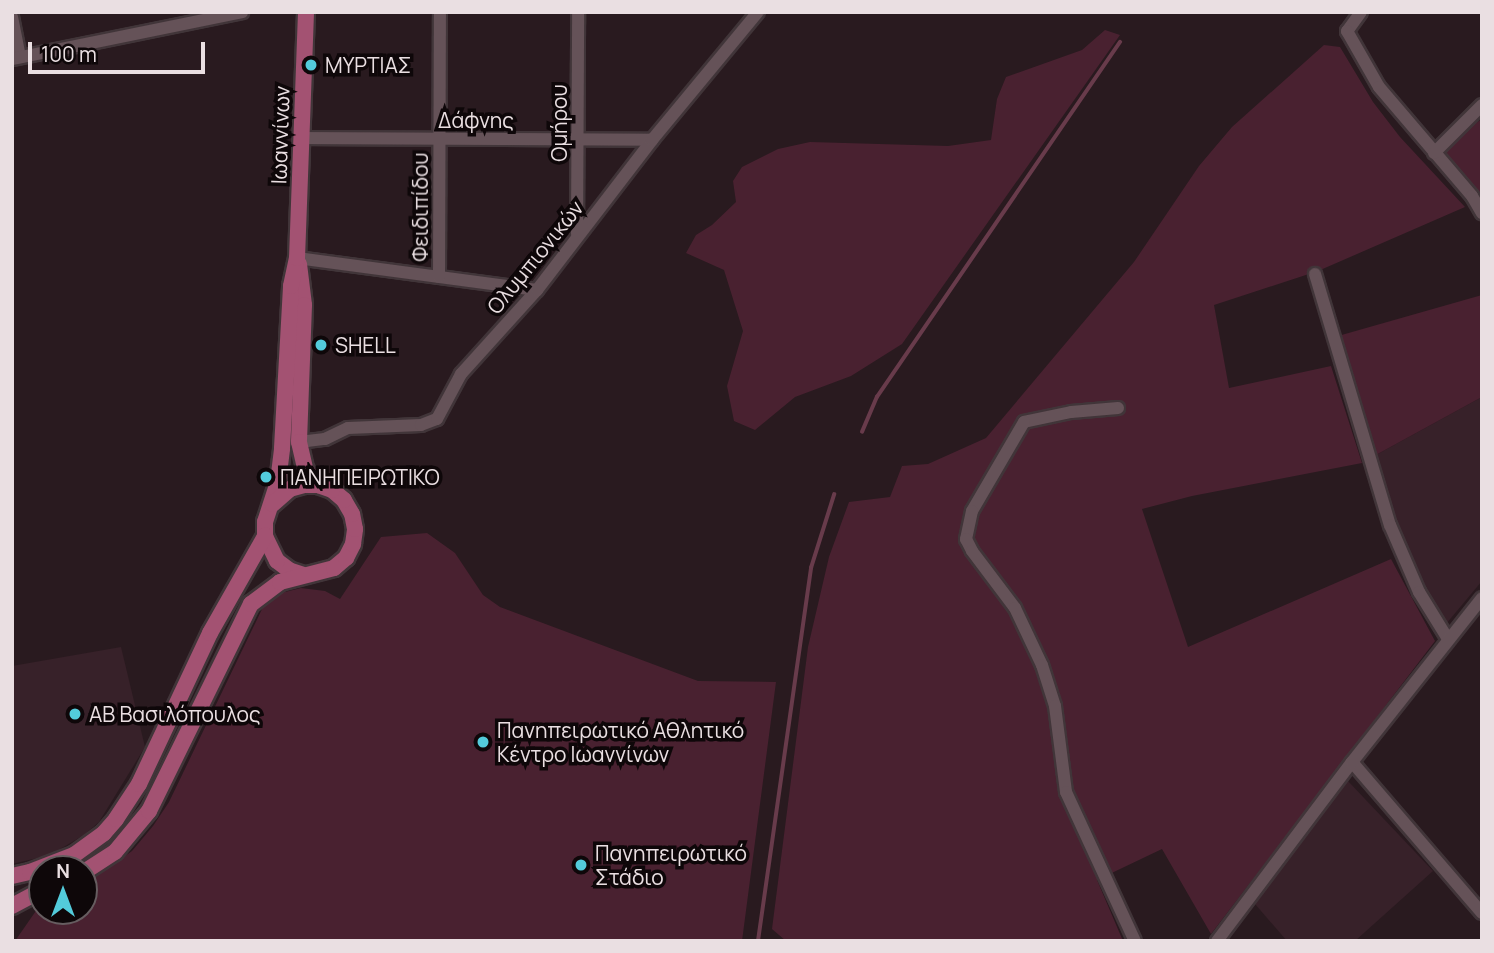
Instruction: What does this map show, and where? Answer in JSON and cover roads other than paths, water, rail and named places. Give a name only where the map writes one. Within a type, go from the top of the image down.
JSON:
[{"type":"main road","name":"Ιωαννίνων","points":[[297,258],[306,12]]},
{"type":"main road","points":[[297,258],[304,305],[299,442],[305,469],[318,485]]},
{"type":"main road","points":[[12,876],[74,855],[104,833],[116,819],[139,784],[210,633],[265,536],[281,469],[291,286],[297,258]]},
{"type":"main road","points":[[98,863],[115,852],[149,811],[251,604],[280,582],[304,575],[320,574],[334,568],[346,558],[353,544],[355,529],[348,507],[332,490],[318,485],[290,489],[270,508]]},
{"type":"main road","points":[[265,536],[277,561],[289,570],[304,575]]},
{"type":"main road","points":[[12,906],[28,897]]},
{"type":"street","points":[[12,17],[16,58],[207,16],[242,12]]},
{"type":"street","name":"Φειδιπίδου","points":[[439,277],[440,12]]},
{"type":"street","name":"Ομήρου","points":[[578,12],[578,234]]},
{"type":"street","name":"Ολυμπιονικών","points":[[299,442],[326,439],[348,428],[433,421],[453,383],[537,290],[652,140],[758,12]]},
{"type":"street","points":[[1361,12],[1347,31],[1379,87],[1472,196],[1482,213]]},
{"type":"street","points":[[1434,153],[1482,106]]},
{"type":"street","name":"Δάφνης","points":[[300,138],[652,140]]},
{"type":"street","points":[[297,258],[537,290]]},
{"type":"street","points":[[1315,274],[1390,525],[1419,592],[1448,639]]},
{"type":"street","points":[[1118,408],[1041,417],[1024,422],[972,511],[966,538],[972,551],[1015,608],[1034,647],[1053,697],[1066,792],[1135,941]]},
{"type":"street","points":[[1217,941],[1352,762],[1482,598]]},
{"type":"street","points":[[1352,762],[1482,913]]},
{"type":"waterway","points":[[862,432],[877,397],[1120,42]]},
{"type":"waterway","points":[[758,941],[811,568],[834,495]]},
{"type":"place","name":"ΜΥΡΤΙΑΣ","points":[[311,65]]},
{"type":"place","name":"SHELL","points":[[321,345]]},
{"type":"place","name":"ΠΑΝΗΠΕΙΡΩΤΙΚΟ","points":[[266,477]]},
{"type":"place","name":"ΑΒ Βασιλόπουλος","points":[[75,714]]},
{"type":"place","name":"Πανηπειρωτικό Αθλητικό Κέντρο Ιωαννίνων","points":[[483,742]]},
{"type":"place","name":"Πανηπειρωτικό Στάδιο","points":[[581,865]]}]
